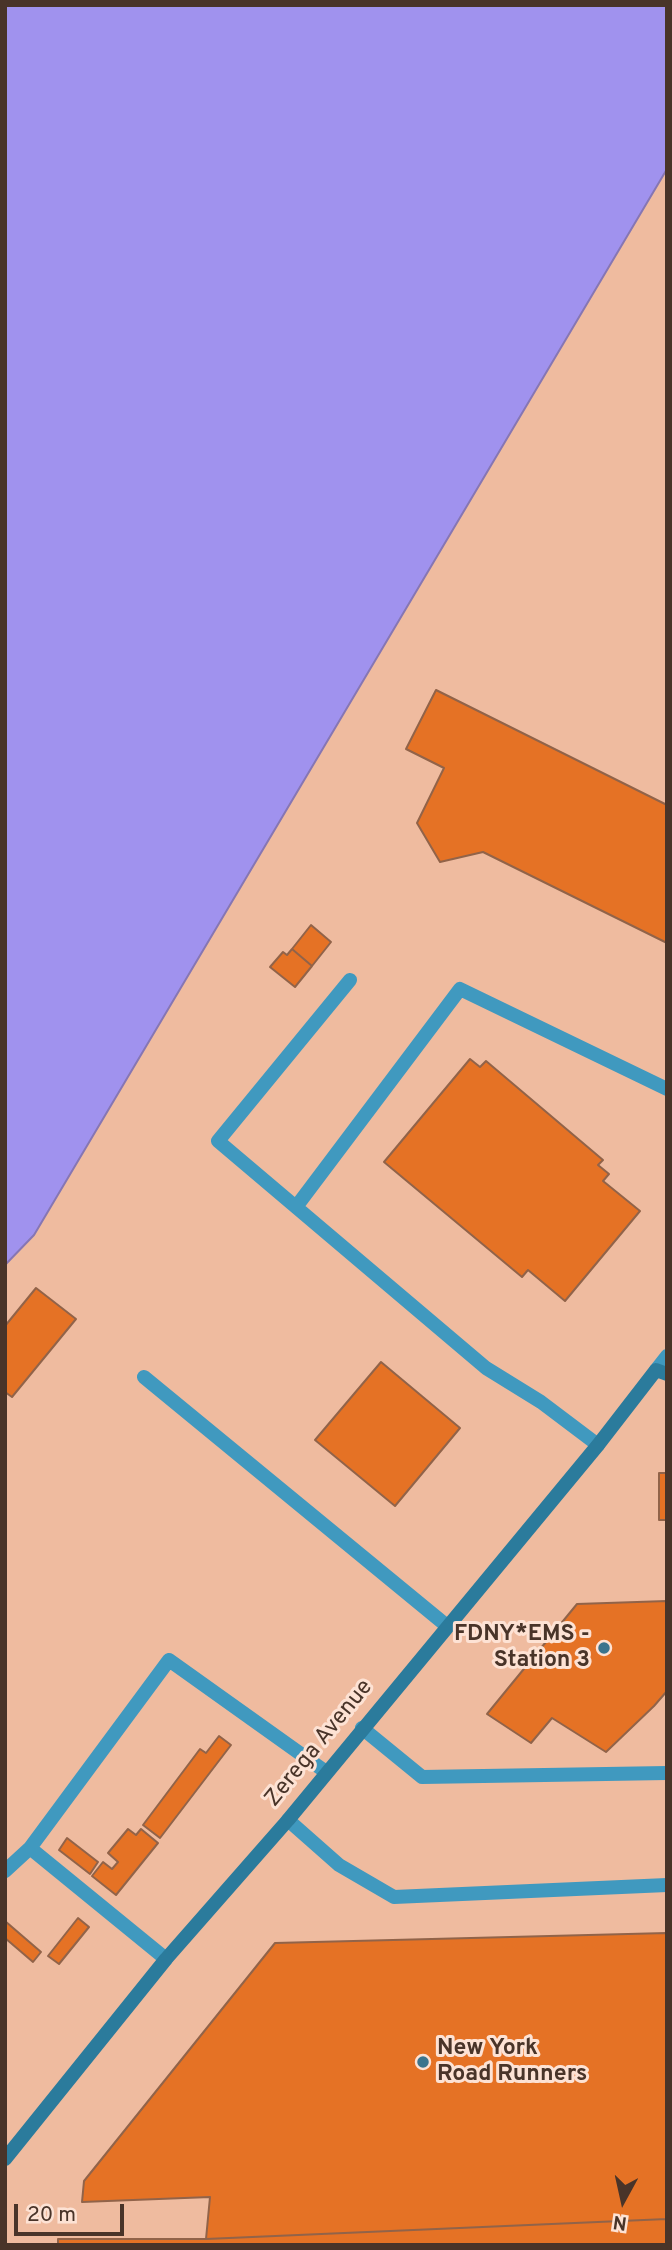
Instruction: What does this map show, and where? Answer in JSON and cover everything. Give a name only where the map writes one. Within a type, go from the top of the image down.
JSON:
[{"type":"main road","name":"Zerega Avenue","points":[[5,2159],[166,1959],[288,1820],[661,1372]]},
{"type":"street","points":[[350,979],[218,1142],[486,1368],[541,1402],[598,1445]]},
{"type":"street","points":[[296,1207],[460,989],[667,1089]]},
{"type":"street","name":"Zerega Avenue","points":[[661,1372],[667,1356]]},
{"type":"street","points":[[144,1377],[447,1626]]},
{"type":"street","points":[[5,1871],[30,1849],[169,1660],[326,1772]]},
{"type":"street","points":[[362,1728],[422,1777],[667,1773]]},
{"type":"street","points":[[288,1820],[339,1865],[394,1897],[667,1885]]},
{"type":"street","points":[[30,1849],[166,1959]]},
{"type":"shaded area","points":[[5,5],[667,5],[667,169],[34,1235],[5,1265]]},
{"type":"building","points":[[436,690],[667,805],[667,943],[483,852],[440,862],[417,823],[444,768],[406,749]]},
{"type":"building","points":[[311,925],[331,942],[312,966],[292,949]]},
{"type":"building","points":[[292,949],[312,966],[295,987],[270,967],[283,952],[287,955]]},
{"type":"building","points":[[470,1059],[480,1067],[486,1061],[603,1160],[598,1165],[609,1174],[603,1181],[640,1211],[565,1301],[528,1270],[522,1277],[384,1162]]},
{"type":"building","points":[[36,1288],[76,1319],[12,1397],[5,1392],[5,1326]]},
{"type":"building","points":[[381,1362],[460,1428],[395,1506],[315,1440]]},
{"type":"building","points":[[659,1473],[667,1473],[667,1520],[659,1520]]},
{"type":"building","name":"FDNY*EMS - Station 3","points":[[667,1601],[667,1691],[606,1752],[552,1718],[531,1743],[487,1714],[577,1604]]},
{"type":"building","points":[[219,1736],[231,1745],[160,1838],[143,1825],[200,1749],[206,1753]]},
{"type":"building","points":[[128,1829],[136,1835],[141,1829],[158,1843],[116,1895],[92,1876],[103,1862],[112,1869],[118,1862],[108,1853]]},
{"type":"building","points":[[67,1838],[98,1862],[90,1874],[59,1850]]},
{"type":"building","points":[[78,1918],[89,1927],[59,1964],[48,1956]]},
{"type":"building","points":[[5,1921],[41,1952],[33,1962],[5,1938]]},
{"type":"building","name":"New York Road Runners","points":[[667,1933],[667,2219],[206,2239],[210,2197],[82,2202],[84,2181],[275,1943]]},
{"type":"building","points":[[667,2219],[667,2245],[58,2245],[58,2239],[206,2239]]},
{"type":"place","name":"FDNY*EMS - Station 3","points":[[604,1648]]},
{"type":"place","name":"New York Road Runners","points":[[423,2062]]}]
